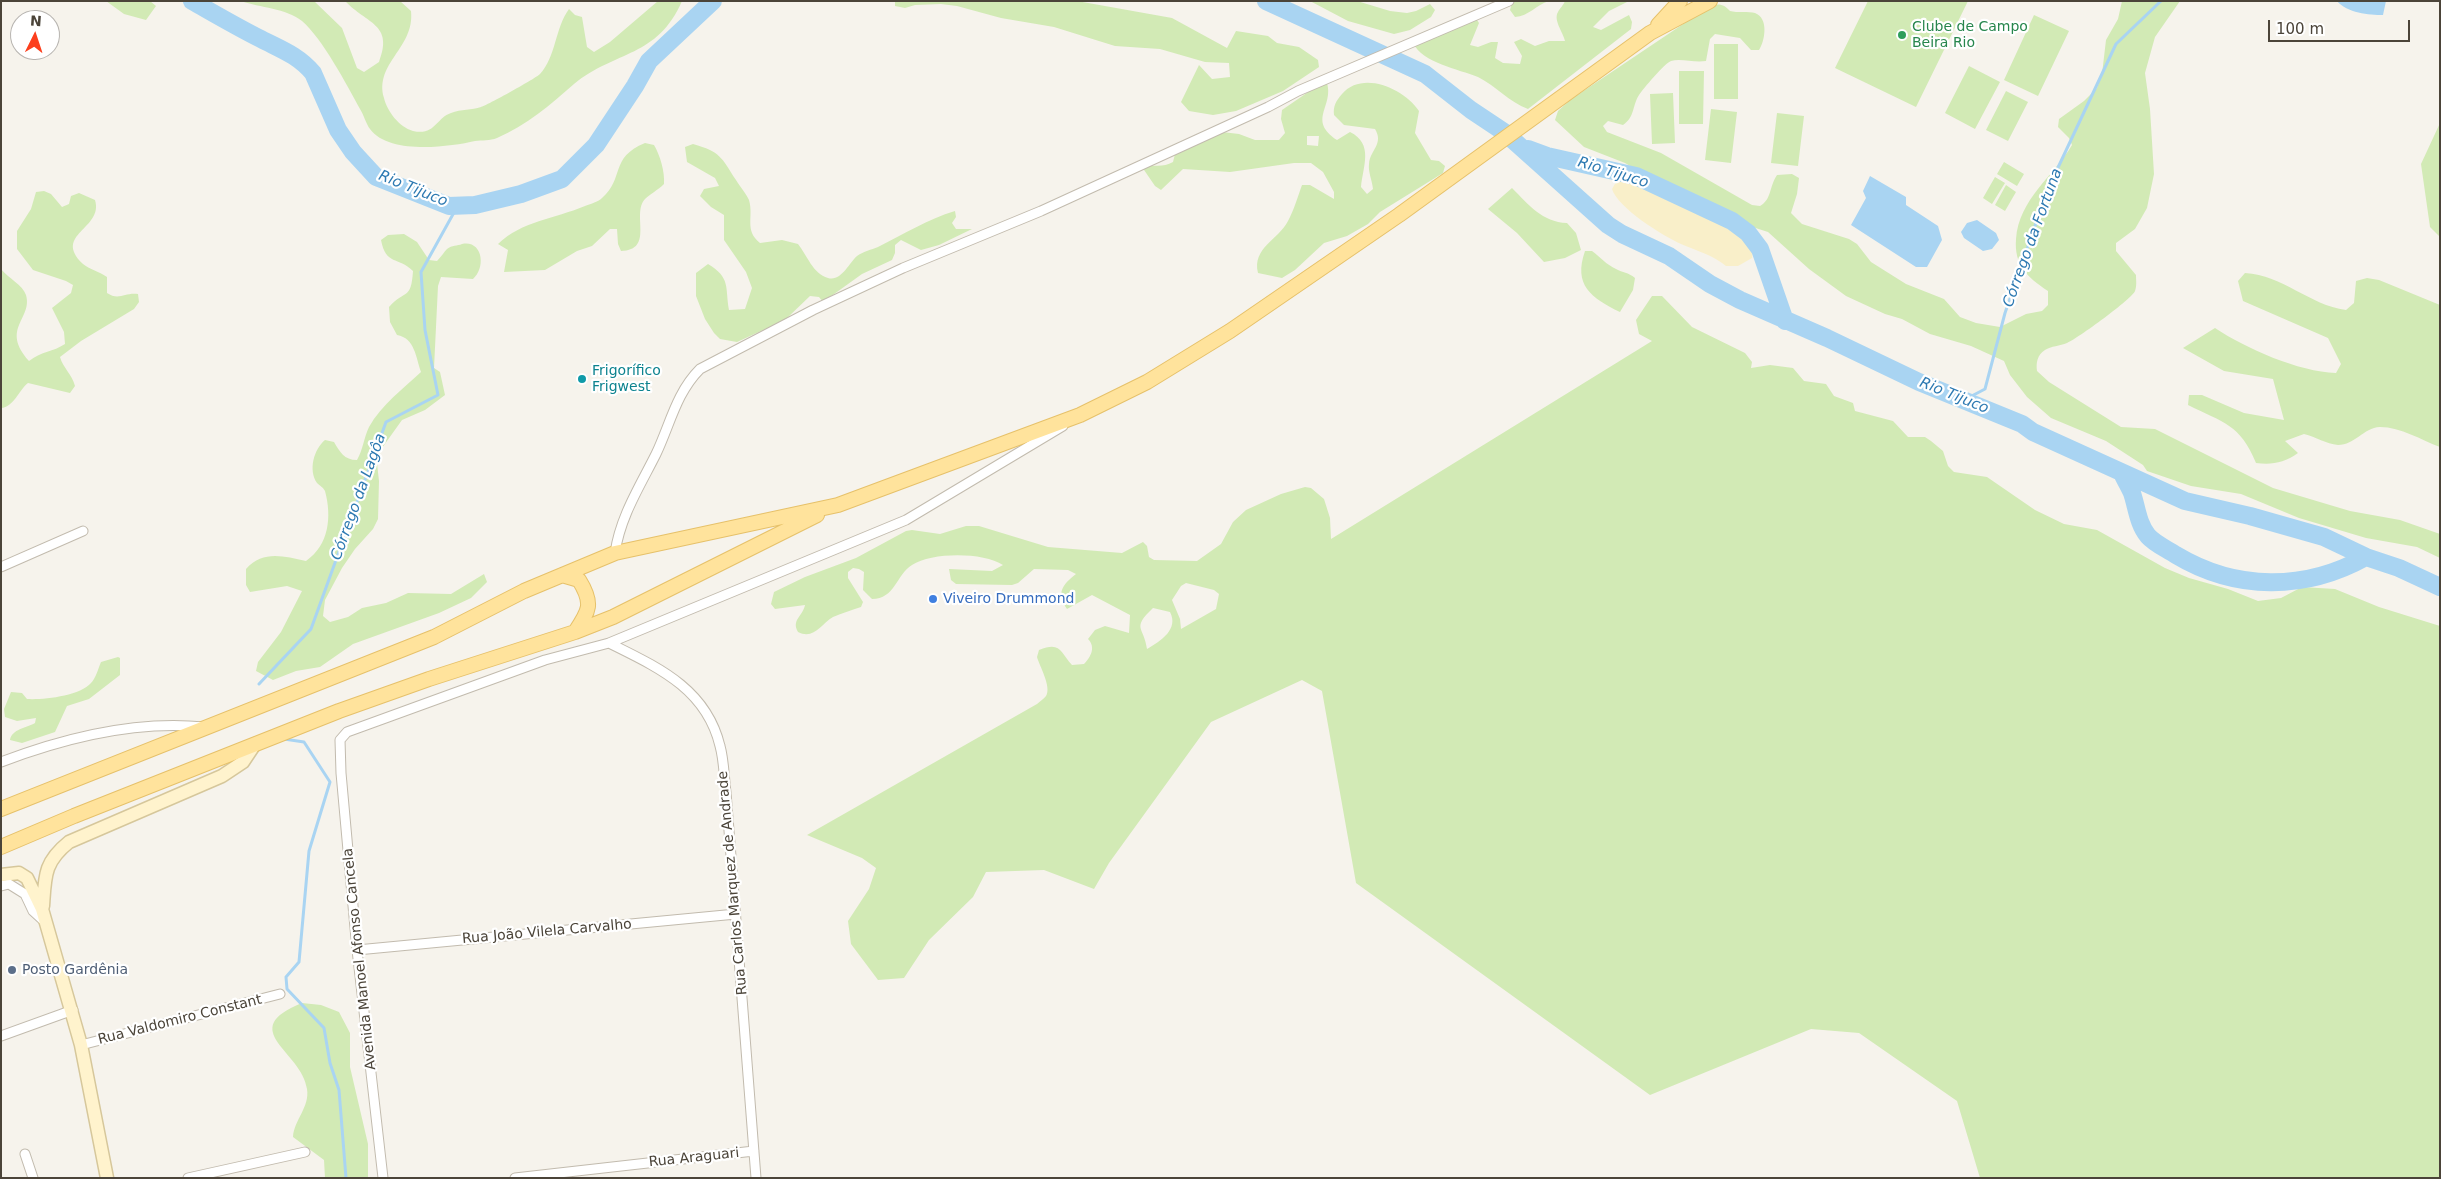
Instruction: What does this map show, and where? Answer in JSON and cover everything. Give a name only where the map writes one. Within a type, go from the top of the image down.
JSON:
[{"type":"main road","points":[[1650,33],[1680,1]]},
{"type":"main road","points":[[1,847],[255,744],[429,679],[575,632],[613,616],[838,505],[1080,415],[1148,382],[1230,331],[1399,215],[1650,33],[1710,1]]},
{"type":"main road","points":[[1,809],[434,637],[562,574],[616,553],[838,505]]},
{"type":"main road","points":[[562,574],[579,580],[588,598],[587,615],[575,632]]},
{"type":"main road","points":[[42,909],[45,876],[54,854],[69,842],[222,776],[243,762],[255,744]]},
{"type":"main road","points":[[1,875],[19,873],[27,878],[47,923],[73,1010],[107,1178]]},
{"type":"street","points":[[616,553],[625,516],[656,453],[680,396],[690,379],[700,369],[822,305],[903,268],[1050,207],[1260,111],[1298,91],[1509,1]]},
{"type":"street","points":[[609,643],[906,520],[966,483],[1027,449],[1080,415]]},
{"type":"street","points":[[1,567],[83,531]]},
{"type":"street","name":"Avenida Manoel Afonso Cancela","points":[[383,1178],[357,950],[340,740],[347,732],[545,660],[609,643]]},
{"type":"street","name":"Rua Carlos Marquez de Andrade","points":[[609,643],[652,665],[684,685],[699,703],[711,723],[720,745],[736,914],[756,1178]]},
{"type":"street","points":[[1,762],[65,740],[175,724],[206,727]]},
{"type":"street","points":[[1,886],[9,884],[25,894],[33,911],[47,923]]},
{"type":"street","name":"Rua João Vilela Carvalho","points":[[357,950],[736,914]]},
{"type":"street","name":"Rua Valdomiro Constant","points":[[81,1046],[280,994]]},
{"type":"street","points":[[1,1036],[73,1010]]},
{"type":"street","name":"Rua Araguari","points":[[514,1178],[754,1151]]},
{"type":"street","points":[[188,1178],[305,1152]]},
{"type":"street","points":[[25,1154],[33,1178]]},
{"type":"green space","points":[[106,1],[150,1],[156,6],[146,20],[124,14]]},
{"type":"green space","points":[[241,1],[314,1],[342,28],[357,68],[364,72],[379,62],[383,49],[381,32],[345,1],[400,1],[411,11],[411,24],[402,46],[389,65],[382,86],[386,103],[398,122],[408,129],[420,132],[431,129],[446,115],[485,105],[540,74],[553,51],[564,17],[569,9],[575,15],[582,17],[587,47],[594,52],[610,42],[658,1],[682,1],[672,20],[648,43],[590,73],[538,114],[508,133],[492,140],[420,147],[391,143],[379,137],[370,129],[334,62],[318,39],[302,21],[288,13]]},
{"type":"green space","points":[[895,1],[1077,1],[1172,18],[1227,48],[1236,31],[1268,36],[1277,43],[1299,47],[1318,60],[1319,67],[1283,91],[1236,111],[1213,115],[1189,111],[1181,102],[1199,65],[1212,79],[1230,77],[1229,63],[1205,62],[1160,49],[1115,46],[1054,27],[1001,18],[957,6],[941,4],[915,5],[905,8],[895,6]]},
{"type":"green space","points":[[1310,1],[1357,1],[1390,11],[1407,13],[1430,4],[1435,10],[1431,17],[1410,30],[1394,34],[1348,21]]},
{"type":"green space","points":[[1514,1],[1549,1],[1524,15],[1515,17],[1510,10]]},
{"type":"green space","points":[[1565,1],[1629,1],[1609,11],[1593,27],[1601,30],[1629,15],[1632,22],[1631,29],[1528,109],[1478,77],[1451,68],[1425,56],[1413,43],[1475,17],[1479,23],[1470,45],[1478,47],[1491,42],[1498,42],[1495,58],[1503,63],[1520,64],[1522,56],[1514,42],[1521,39],[1535,46],[1549,41],[1565,41],[1557,15]]},
{"type":"green space","name":"Clube de Campo Beira Rio","points":[[1868,1],[1968,1],[1916,107],[1835,68]]},
{"type":"green space","points":[[2122,1],[2180,1],[2155,37],[2145,73],[2150,109],[2154,174],[2147,208],[2135,229],[2116,243],[2116,251],[2136,275],[2136,289],[2125,302],[2082,334],[2067,343],[2042,352],[2038,359],[2037,371],[2049,382],[2121,427],[2155,429],[2273,488],[2350,511],[2400,520],[2440,534],[2440,558],[2417,547],[2366,538],[2299,518],[2241,494],[2191,486],[2147,471],[2143,465],[2106,441],[2051,418],[2027,397],[2010,375],[2004,361],[1971,346],[1930,334],[1902,319],[1885,314],[1846,296],[1809,269],[1768,232],[1737,222],[1676,193],[1625,163],[1584,147],[1555,120],[1558,111],[1570,100],[1710,6],[1721,5],[1730,11],[1755,13],[1762,20],[1765,30],[1759,50],[1751,50],[1740,38],[1715,34],[1710,39],[1706,61],[1679,60],[1668,63],[1654,76],[1639,95],[1627,122],[1623,125],[1608,121],[1603,126],[1607,132],[1661,153],[1752,205],[1760,206],[1767,200],[1777,175],[1792,174],[1799,178],[1797,194],[1791,213],[1802,224],[1849,239],[1857,244],[1871,262],[1906,284],[1944,299],[1960,317],[1976,323],[2000,327],[2026,314],[2042,311],[2048,305],[2048,291],[2023,270],[2017,256],[2016,239],[2018,225],[2030,200],[2072,145],[2069,138],[2058,127],[2059,119],[2084,101],[2097,88],[2102,74],[2106,40],[2118,19]]},
{"type":"green space","points":[[2034,15],[2069,31],[2038,96],[2004,80]]},
{"type":"green space","points":[[1714,44],[1738,44],[1738,99],[1714,99]]},
{"type":"green space","points":[[1969,66],[2000,82],[1975,129],[1945,113]]},
{"type":"green space","points":[[1679,71],[1704,71],[1703,124],[1679,124]]},
{"type":"green space","points":[[1327,83],[1328,92],[1322,120],[1328,133],[1337,140],[1350,132],[1357,137],[1365,149],[1365,164],[1361,187],[1367,194],[1373,189],[1369,164],[1378,139],[1375,129],[1344,125],[1334,115],[1335,104],[1342,94],[1351,87],[1361,83],[1383,85],[1404,96],[1412,103],[1419,111],[1415,133],[1431,160],[1439,161],[1445,166],[1443,173],[1380,212],[1368,224],[1347,236],[1324,243],[1295,270],[1282,278],[1258,273],[1257,264],[1262,251],[1284,228],[1294,208],[1302,185],[1310,185],[1334,199],[1334,192],[1323,172],[1311,163],[1294,163],[1230,172],[1183,169],[1161,190],[1155,186],[1142,167],[1169,164],[1173,162],[1175,154],[1222,132],[1239,134],[1255,140],[1279,140],[1285,133],[1281,119],[1282,110],[1314,88]],"holes":[[[1307,136],[1319,136],[1318,146],[1307,145]]]},
{"type":"green space","points":[[2006,91],[2028,102],[2008,141],[1986,130]]},
{"type":"green space","points":[[1673,93],[1675,143],[1652,144],[1650,94]]},
{"type":"green space","points":[[1711,109],[1737,112],[1731,163],[1705,160]]},
{"type":"green space","points":[[1777,113],[1804,116],[1798,166],[1771,163]]},
{"type":"green space","points":[[2440,123],[2440,237],[2430,227],[2421,164]]},
{"type":"green space","points":[[645,143],[654,145],[656,149],[663,169],[664,184],[645,199],[641,206],[640,238],[637,245],[631,249],[621,251],[618,244],[617,229],[610,229],[592,246],[577,251],[545,270],[504,272],[508,250],[498,244],[507,236],[528,225],[594,203],[600,199],[609,191],[626,155]]},
{"type":"green space","points":[[693,144],[715,153],[727,166],[749,200],[752,233],[760,243],[782,240],[798,244],[818,273],[828,278],[841,275],[860,254],[945,214],[955,211],[956,217],[952,223],[956,229],[972,229],[939,245],[921,250],[901,240],[895,245],[895,253],[892,260],[862,274],[823,302],[819,297],[810,296],[785,320],[737,342],[720,339],[705,319],[696,296],[696,273],[708,264],[720,274],[726,284],[729,310],[745,309],[752,288],[746,272],[724,240],[724,215],[711,207],[700,196],[704,189],[719,186],[715,178],[687,162],[685,147]]},
{"type":"green space","points":[[2004,162],[2024,174],[2017,186],[1997,174]]},
{"type":"green space","points":[[1995,177],[2005,183],[1992,204],[1983,198]]},
{"type":"green space","points":[[2006,185],[2016,192],[2005,211],[1995,205]]},
{"type":"green space","points":[[1512,188],[1536,212],[1550,220],[1567,223],[1576,233],[1581,250],[1565,258],[1544,262],[1517,233],[1488,209]]},
{"type":"green space","points":[[44,191],[51,194],[62,207],[69,204],[71,196],[79,193],[95,200],[96,210],[93,218],[76,238],[73,245],[75,254],[85,266],[107,277],[107,293],[115,296],[138,294],[139,302],[134,309],[81,341],[60,357],[75,386],[70,393],[28,383],[13,402],[1,408],[1,269],[22,288],[26,295],[27,303],[17,332],[17,340],[29,361],[38,355],[65,344],[64,332],[52,308],[71,293],[73,285],[33,270],[17,249],[17,231],[31,209],[36,192]]},
{"type":"green space","points":[[404,234],[417,242],[429,260],[437,261],[447,249],[453,246],[469,244],[474,246],[480,256],[480,268],[473,279],[441,277],[438,286],[434,368],[440,372],[445,395],[425,410],[402,420],[382,448],[377,463],[379,481],[378,519],[373,529],[355,549],[342,568],[325,600],[323,616],[330,622],[348,617],[362,608],[386,603],[408,593],[451,594],[484,574],[487,582],[471,598],[439,613],[353,644],[320,667],[296,671],[273,680],[256,671],[258,662],[281,632],[302,591],[287,586],[250,592],[246,585],[246,569],[259,559],[266,557],[281,556],[306,561],[314,554],[324,539],[328,520],[325,491],[314,478],[315,454],[325,440],[334,442],[340,452],[349,459],[357,460],[367,431],[374,419],[393,397],[421,372],[411,344],[408,340],[397,335],[390,322],[389,307],[409,291],[413,271],[408,266],[389,257],[383,248],[381,240],[388,235]]},
{"type":"green space","points":[[1585,251],[1592,251],[1613,267],[1635,278],[1633,290],[1620,312],[1593,296],[1587,289],[1581,273]]},
{"type":"green space","points":[[2245,273],[2272,279],[2320,302],[2346,310],[2354,303],[2356,281],[2367,278],[2379,280],[2440,305],[2440,447],[2403,431],[2380,427],[2369,430],[2349,442],[2338,445],[2304,434],[2285,441],[2298,453],[2278,462],[2256,463],[2244,440],[2230,426],[2188,405],[2189,395],[2202,395],[2244,413],[2284,420],[2273,379],[2224,371],[2183,348],[2215,328],[2257,351],[2289,364],[2321,372],[2336,373],[2341,364],[2328,338],[2243,301],[2238,281]]},
{"type":"green space","points":[[1652,296],[1662,296],[1692,327],[1745,353],[1752,362],[1751,368],[1770,365],[1793,368],[1804,381],[1826,384],[1834,396],[1853,403],[1855,411],[1893,421],[1908,437],[1925,437],[1943,451],[1948,466],[1954,472],[1987,477],[2035,510],[2064,524],[2097,530],[2165,568],[2189,578],[2228,589],[2258,601],[2281,598],[2302,587],[2335,589],[2379,607],[2440,626],[2440,1178],[1980,1178],[1957,1101],[1859,1033],[1811,1029],[1650,1095],[1356,883],[1322,691],[1302,680],[1211,722],[1109,863],[1094,889],[1044,870],[986,872],[973,897],[929,940],[904,978],[878,980],[851,944],[848,921],[869,889],[876,868],[862,858],[807,835],[1037,704],[1045,697],[1047,692],[1046,682],[1037,657],[1039,650],[1056,647],[1072,665],[1084,664],[1092,652],[1092,645],[1088,639],[1095,630],[1105,626],[1129,633],[1130,615],[1092,595],[1067,609],[1062,598],[1062,590],[1067,582],[1076,574],[1068,570],[1034,569],[1018,583],[1012,585],[956,584],[951,580],[949,569],[992,571],[1003,565],[983,558],[958,555],[932,558],[912,565],[891,591],[880,598],[872,599],[863,590],[864,572],[853,568],[848,572],[848,578],[863,602],[861,607],[833,617],[809,634],[798,632],[796,628],[797,621],[805,605],[775,609],[771,604],[774,592],[805,577],[856,558],[906,531],[912,530],[940,534],[966,526],[979,526],[1048,547],[1122,553],[1143,542],[1147,546],[1149,557],[1154,560],[1197,561],[1221,544],[1233,522],[1246,510],[1281,494],[1305,487],[1311,488],[1324,499],[1330,518],[1331,539],[1652,341],[1639,334],[1636,320]],"holes":[[[1186,583],[1214,590],[1219,594],[1216,609],[1181,629],[1180,619],[1172,600],[1181,586]],[[1153,608],[1170,612],[1172,624],[1167,634],[1147,649],[1141,624],[1142,620]]]},
{"type":"green space","points":[[120,658],[120,675],[89,699],[67,706],[55,732],[22,743],[10,740],[13,733],[35,723],[36,718],[17,721],[5,717],[4,709],[11,692],[22,693],[27,699],[51,698],[70,694],[79,691],[91,683],[96,676],[101,662]]},
{"type":"green space","points":[[302,1003],[321,1005],[339,1012],[350,1033],[350,1067],[368,1144],[368,1178],[325,1178],[324,1160],[293,1137],[306,1102],[307,1089],[303,1076],[278,1042],[273,1032],[274,1022],[283,1013]]},
{"type":"sand","points":[[1619,177],[1723,220],[1746,237],[1752,247],[1752,258],[1738,266],[1726,266],[1710,256],[1663,235],[1632,213],[1616,196],[1612,189]]},
{"type":"water","points":[[2337,1],[2386,1],[2383,15],[2352,11]]},
{"type":"water","points":[[1870,176],[1906,197],[1906,205],[1938,226],[1942,240],[1927,267],[1916,267],[1851,225],[1866,198],[1863,191]]},
{"type":"water","points":[[1977,220],[1996,233],[1999,240],[1992,249],[1983,251],[1964,238],[1961,232],[1967,223]]},
{"type":"waterway","name":"Córrego da Lagôa","points":[[192,1],[288,53],[307,67],[313,73],[338,130],[353,152],[376,177],[449,206],[475,205],[521,194],[562,179],[596,145],[635,86],[649,61],[713,1]]},
{"type":"waterway","name":"Rio Tijuco","points":[[1266,1],[1425,74],[1471,110],[1504,132],[1608,225],[1622,234],[1669,256],[1710,284],[1740,300],[1827,338],[1919,382],[2022,424],[2033,432],[2185,501],[2250,516],[2324,537],[2366,557],[2399,568],[2440,587]]},
{"type":"waterway","name":"Córrego da Fortuna","points":[[1964,400],[1985,389],[2005,313],[2047,191],[2116,44],[2161,1]]},
{"type":"waterway","name":"Rio Tijuco","points":[[1528,149],[1547,156],[1636,176],[1732,221],[1748,233],[1760,249],[1785,321]]},
{"type":"waterway","name":"Córrego da Lagôa","points":[[259,684],[311,629],[386,422],[438,395],[425,330],[421,272],[457,207]]},
{"type":"waterway","name":"Rio Tijuco","points":[[2122,473],[2132,493],[2142,526],[2148,536],[2176,555],[2199,567],[2222,575],[2246,580],[2295,581],[2343,568],[2366,557]]},
{"type":"waterway","name":"Córrego da Lagôa","points":[[284,739],[304,742],[330,782],[309,851],[299,962],[286,977],[287,989],[324,1028],[330,1063],[339,1090],[346,1178]]},
{"type":"place","name":"Clube de Campo Beira Rio","points":[[1902,35]]},
{"type":"place","name":"Frigorífico Frigwest","points":[[582,379]]},
{"type":"place","name":"Viveiro Drummond","points":[[933,599]]},
{"type":"place","name":"Posto Gardênia","points":[[12,970]]}]
